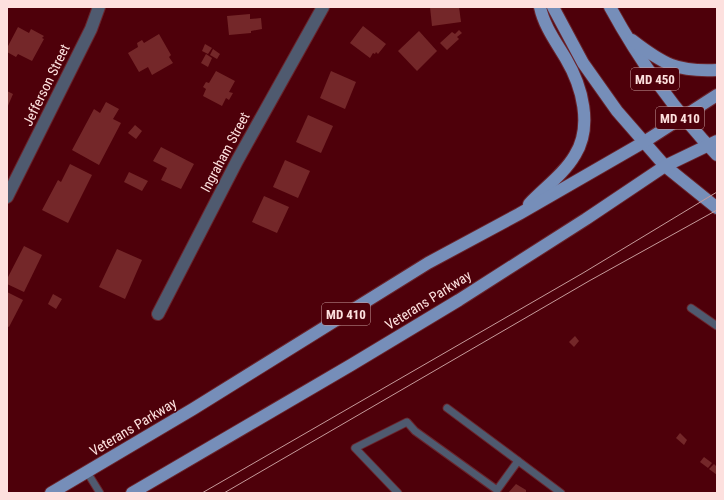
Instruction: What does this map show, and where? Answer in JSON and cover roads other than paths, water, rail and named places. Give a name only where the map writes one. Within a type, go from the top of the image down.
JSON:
[{"type":"main road","name":"Veterans Parkway","points":[[519,214],[576,155],[581,139],[584,119],[579,85],[567,60],[550,33],[540,7]]},
{"type":"main road","points":[[553,7],[583,63],[617,111],[665,166],[717,208]]},
{"type":"main road","name":"MD 450","points":[[610,7],[625,35],[683,116],[712,144],[717,155]]},
{"type":"main road","points":[[625,35],[668,65],[695,70],[717,70]]},
{"type":"main road","name":"Veterans Parkway","points":[[51,493],[193,409],[428,263],[519,214],[644,142],[717,95]]},
{"type":"main road","name":"Veterans Parkway","points":[[132,493],[459,300],[586,220],[665,166],[712,144]]},
{"type":"street","name":"Jefferson Street","points":[[7,197],[90,29],[99,7]]},
{"type":"street","name":"Ingraham Street","points":[[158,314],[237,161],[323,7]]},
{"type":"lane","points":[[691,308],[717,326]]},
{"type":"lane","points":[[447,408],[561,493]]},
{"type":"lane","points":[[398,493],[355,448],[407,422],[415,431],[497,490],[518,461]]},
{"type":"lane","points":[[87,472],[100,493]]},
{"type":"tram line","points":[[202,493],[583,273],[717,192]]},
{"type":"tram line","points":[[224,493],[589,281],[717,210]]}]
